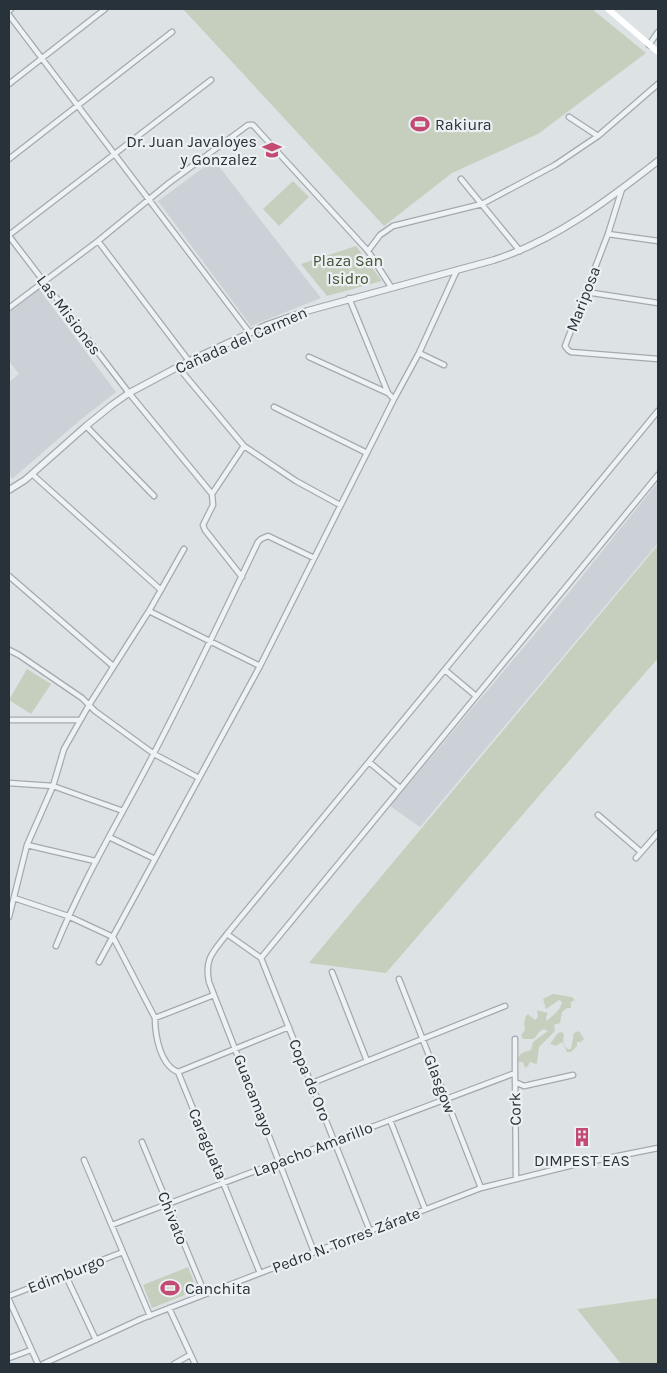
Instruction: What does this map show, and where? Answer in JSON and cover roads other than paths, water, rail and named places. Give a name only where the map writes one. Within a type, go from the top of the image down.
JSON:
[{"type":"main road","points":[[608,9],[658,52]]},
{"type":"street","points":[[9,84],[105,9]]},
{"type":"street","points":[[9,15],[250,333]]},
{"type":"street","points":[[9,159],[172,32]]},
{"type":"street","points":[[649,45],[658,32]]},
{"type":"street","points":[[9,235],[211,80]]},
{"type":"street","points":[[368,251],[380,235],[393,226],[482,204],[555,165],[598,136],[658,84]]},
{"type":"street","points":[[569,117],[598,136]]},
{"type":"street","points":[[9,308],[245,126],[253,125],[368,251],[391,288]]},
{"type":"street","name":"Cañada del Carmen","points":[[9,490],[32,474],[86,426],[129,393],[189,361],[285,318],[349,298],[494,260],[520,251],[553,235],[622,189],[658,161]]},
{"type":"street","points":[[461,179],[520,251]]},
{"type":"street","name":"Mariposa","points":[[622,189],[608,234],[565,343],[568,350],[658,359]]},
{"type":"street","points":[[608,234],[658,241]]},
{"type":"street","name":"Las Misiones","points":[[9,235],[129,393],[212,494]]},
{"type":"street","points":[[98,241],[189,361]]},
{"type":"street","points":[[99,962],[260,666],[419,352],[457,270]]},
{"type":"street","points":[[586,292],[658,303]]},
{"type":"street","points":[[349,298],[388,392],[394,400]]},
{"type":"street","points":[[419,352],[444,365]]},
{"type":"street","points":[[309,357],[388,392]]},
{"type":"street","points":[[178,367],[244,446],[296,481],[340,505]]},
{"type":"street","points":[[274,407],[367,453]]},
{"type":"street","name":"Guacamayo","points":[[314,1252],[209,982],[207,964],[227,934],[658,411]]},
{"type":"street","points":[[86,426],[154,496]]},
{"type":"street","points":[[242,577],[203,525],[213,505],[212,494],[244,446]]},
{"type":"street","points":[[32,474],[161,590]]},
{"type":"street","points":[[227,934],[261,958],[658,475]]},
{"type":"street","points":[[56,946],[68,916],[95,861],[154,754],[258,542],[268,536],[314,558]]},
{"type":"street","points":[[9,917],[27,845],[53,786],[64,749],[79,720],[149,611],[184,549]]},
{"type":"street","points":[[9,576],[113,666]]},
{"type":"street","points":[[149,611],[260,666]]},
{"type":"street","points":[[9,650],[19,655],[89,705],[154,754],[199,778]]},
{"type":"street","points":[[445,670],[476,696]]},
{"type":"street","points":[[9,720],[79,720]]},
{"type":"street","points":[[369,762],[400,788]]},
{"type":"street","points":[[9,783],[53,786],[122,810]]},
{"type":"street","points":[[598,815],[641,852]]},
{"type":"street","points":[[636,858],[658,833]]},
{"type":"street","points":[[109,837],[155,859]]},
{"type":"street","points":[[27,845],[95,861]]},
{"type":"street","points":[[14,898],[68,916],[113,937]]},
{"type":"street","name":"Caraguata","points":[[113,937],[155,1018],[155,1029],[162,1053],[167,1064],[178,1072],[260,1273]]},
{"type":"street","name":"Copa de Oro","points":[[261,958],[370,1231]]},
{"type":"street","points":[[332,972],[367,1061]]},
{"type":"street","name":"Glasgow","points":[[399,979],[481,1188]]},
{"type":"street","points":[[155,1018],[214,995]]},
{"type":"street","points":[[312,1083],[505,1006]]},
{"type":"street","points":[[178,1072],[289,1027]]},
{"type":"street","name":"Cork","points":[[514,1073],[515,1039],[516,1178]]},
{"type":"street","name":"Lapacho Amarillo","points":[[112,1225],[514,1073]]},
{"type":"street","points":[[515,1082],[524,1086],[573,1075]]},
{"type":"street","points":[[390,1120],[425,1209]]},
{"type":"street","name":"Chivato","points":[[142,1142],[205,1294]]},
{"type":"street","name":"Pedro N. Torres Zárate","points":[[43,1364],[169,1308],[481,1188],[573,1165],[658,1148]]},
{"type":"street","points":[[84,1160],[150,1316]]},
{"type":"street","name":"Edimburgo","points":[[9,1298],[123,1252]]},
{"type":"street","points":[[65,1274],[96,1340]]},
{"type":"street","points":[[9,1298],[38,1364]]},
{"type":"street","points":[[169,1308],[195,1364]]},
{"type":"street","points":[[9,1358],[31,1350]]},
{"type":"street","points":[[174,1364],[190,1355]]},
{"type":"place","name":"Rakiura","points":[[420,124]]},
{"type":"place","name":"Dr. Juan Javaloyes y Gonzalez","points":[[272,150]]},
{"type":"place","name":"DIMPEST EAS","points":[[582,1137]]},
{"type":"place","name":"Canchita","points":[[170,1288]]},
{"type":"park label","name":"Plaza San Isidro","points":[[348,269]]}]
